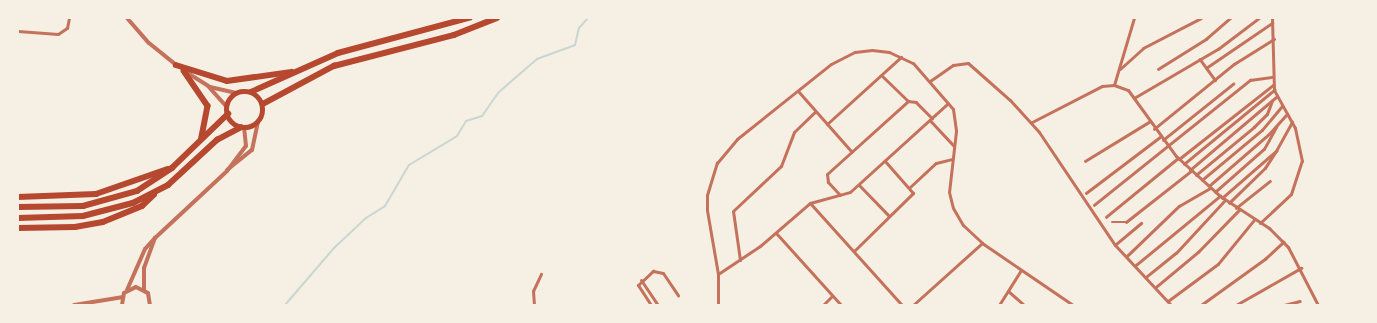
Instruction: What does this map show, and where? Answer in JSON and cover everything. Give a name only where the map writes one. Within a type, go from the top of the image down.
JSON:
[{"type":"highway","points":[[243,127],[228,114],[227,107],[237,93],[250,92],[299,70],[350,50],[470,18]]},
{"type":"highway","points":[[18,228],[75,227],[103,222],[142,206],[156,192],[188,169],[223,136],[258,122],[262,104],[334,66],[454,34],[497,18]]},
{"type":"highway","points":[[176,65],[228,81],[299,70]]},
{"type":"highway","points":[[184,71],[208,106],[201,140]]},
{"type":"highway","points":[[250,92],[262,104]]},
{"type":"highway","points":[[18,207],[83,206],[111,201],[143,188],[172,168],[228,114]]},
{"type":"highway","points":[[18,197],[96,194],[172,168]]},
{"type":"highway","points":[[18,218],[96,214],[156,192]]},
{"type":"street","points":[[18,31],[58,34],[67,28],[69,18]]},
{"type":"street","points":[[127,18],[176,65],[208,86],[227,107]]},
{"type":"street","points":[[1114,85],[1134,18]]},
{"type":"street","points":[[1120,69],[1144,48],[1201,18]]},
{"type":"street","points":[[1158,69],[1206,39],[1230,18]]},
{"type":"street","points":[[1134,98],[1200,59],[1259,18]]},
{"type":"street","points":[[1260,223],[1286,202],[1298,182],[1302,153],[1292,122],[1276,97],[1274,90],[1272,77],[1274,39],[1272,18]]},
{"type":"street","points":[[1206,68],[1272,23]]},
{"type":"street","points":[[1154,129],[1215,80],[1274,39]]},
{"type":"street","points":[[718,305],[718,274],[707,210],[714,169],[737,139],[831,64],[855,52],[880,50],[901,56],[930,81],[948,103],[956,119],[954,146],[948,182],[953,208],[982,243],[1073,305]]},
{"type":"street","points":[[827,124],[882,76],[901,56]]},
{"type":"street","points":[[1200,59],[1215,80]]},
{"type":"street","points":[[930,81],[952,65],[968,63],[1032,122],[1114,244],[1156,287],[1171,305]]},
{"type":"street","points":[[882,76],[908,101],[916,102],[954,146]]},
{"type":"street","points":[[1094,205],[1169,148],[1250,80],[1272,77]]},
{"type":"street","points":[[1163,140],[1233,84]]},
{"type":"street","points":[[1032,122],[1058,112],[1097,88],[1114,85],[1122,87],[1134,98],[1160,137],[1184,164],[1222,198],[1260,223],[1283,241],[1301,268],[1318,305]]},
{"type":"street","points":[[1106,217],[1273,85]]},
{"type":"street","points":[[208,86],[237,93]]},
{"type":"street","points":[[1184,164],[1274,90]]},
{"type":"street","points":[[798,91],[852,152]]},
{"type":"street","points":[[1112,222],[1126,222],[1191,170],[1276,97]]},
{"type":"street","points":[[840,195],[827,176],[908,101]]},
{"type":"street","points":[[1196,175],[1254,127],[1267,114],[1272,101]]},
{"type":"street","points":[[718,274],[740,260],[776,233],[810,203],[840,195],[859,185],[948,103]]},
{"type":"street","points":[[1202,180],[1262,130],[1282,106]]},
{"type":"street","points":[[740,260],[733,211],[781,166],[794,132],[815,112]]},
{"type":"street","points":[[1127,256],[1179,206],[1209,187],[1276,126],[1286,114]]},
{"type":"street","points":[[122,305],[123,297],[128,290],[145,249],[227,171],[252,150],[258,122]]},
{"type":"street","points":[[1085,161],[1149,122]]},
{"type":"street","points":[[1229,203],[1265,168],[1292,122]]},
{"type":"street","points":[[1215,192],[1264,149],[1276,126]]},
{"type":"street","points":[[227,171],[246,146],[243,127]]},
{"type":"street","points":[[1086,193],[1160,137]]},
{"type":"street","points":[[1136,266],[1222,198],[1276,151]]},
{"type":"street","points":[[910,187],[936,163],[952,159]]},
{"type":"street","points":[[854,251],[913,194],[910,187],[885,161]]},
{"type":"street","points":[[1156,287],[1198,252],[1237,209],[1270,181]]},
{"type":"street","points":[[859,185],[889,216]]},
{"type":"street","points":[[1146,277],[1176,253],[1222,198]]},
{"type":"street","points":[[810,203],[902,305]]},
{"type":"street","points":[[1168,301],[1218,264],[1254,220]]},
{"type":"street","points":[[1114,244],[1141,223]]},
{"type":"street","points":[[776,233],[841,305]]},
{"type":"street","points":[[150,305],[144,290],[144,268],[155,238]]},
{"type":"street","points":[[1201,305],[1265,259],[1283,241]]},
{"type":"street","points":[[913,305],[982,243]]},
{"type":"street","points":[[1236,305],[1301,268]]},
{"type":"street","points":[[999,305],[1021,270]]},
{"type":"street","points":[[651,305],[638,285],[641,280],[660,271],[678,295]]},
{"type":"street","points":[[534,305],[533,291],[541,274]]},
{"type":"street","points":[[641,280],[658,305]]},
{"type":"street","points":[[128,290],[144,290]]},
{"type":"street","points":[[1008,291],[1024,305]]},
{"type":"street","points":[[823,305],[832,296]]},
{"type":"street","points":[[74,305],[123,297]]},
{"type":"street","points":[[1284,305],[1300,301]]},
{"type":"waterway","points":[[285,305],[334,248],[366,218],[385,206],[409,165],[457,136],[466,121],[482,116],[499,92],[537,59],[575,45],[579,28],[588,18]]}]
